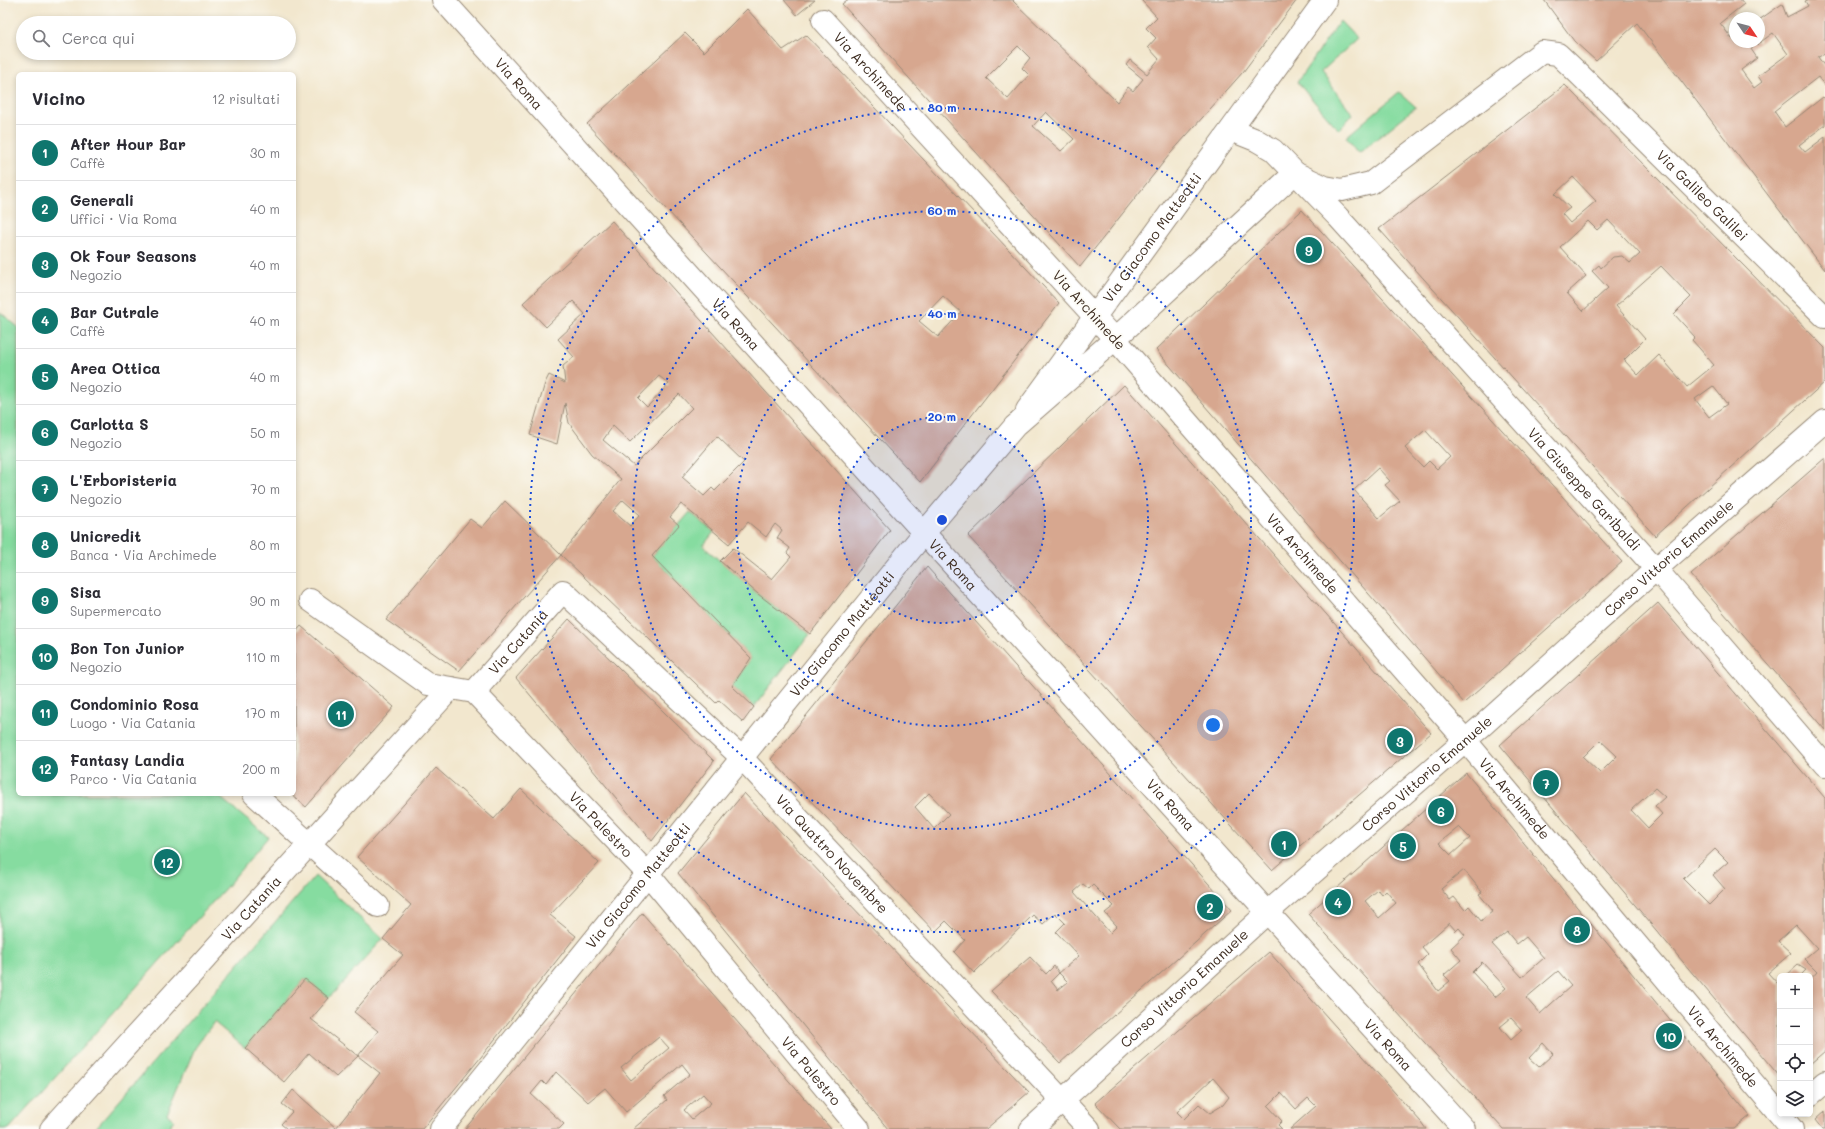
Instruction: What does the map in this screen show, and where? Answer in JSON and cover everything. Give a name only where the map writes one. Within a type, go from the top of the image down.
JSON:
[{"type":"street","name":"Via Roma","points":[[443,0],[924,534],[1464,1129]]},
{"type":"street","name":"Via Giacomo Matteotti","points":[[441,1129],[924,534],[1015,426],[1325,0]]},
{"type":"street","name":"Via Archimede","points":[[823,20],[1115,338],[1465,740],[1768,1100],[1784,1123]]},
{"type":"street","name":"Via Galileo Galilei","points":[[1338,217],[1371,183],[1542,52],[1558,54],[1825,317]]},
{"type":"street","name":"Via Giuseppe Garibaldi","points":[[1231,130],[1256,140],[1273,150],[1338,217],[1656,569],[1825,765]]},
{"type":"street","points":[[1015,426],[1115,338],[1295,173],[1325,187],[1342,190],[1371,183]]},
{"type":"street","name":"Corso Vittorio Emanuele","points":[[1031,1129],[1268,912],[1465,740],[1656,569],[1825,421]]},
{"type":"street","name":"Via Quattro Novembre","points":[[563,591],[742,758],[1089,1129]]},
{"type":"street","name":"Via Catania","points":[[474,692],[563,591]]},
{"type":"street","points":[[310,600],[428,684],[474,692]]},
{"type":"street","name":"Via Catania","points":[[51,1129],[451,688]]},
{"type":"street","name":"Via Palestro","points":[[474,692],[648,874],[859,1129]]},
{"type":"street","points":[[256,796],[378,906]]},
{"type":"street","points":[[1813,1092],[1825,1082]]},
{"type":"green space","points":[[1340,21],[1357,39],[1321,72],[1353,114],[1339,130],[1297,82]]},
{"type":"green space","points":[[1399,92],[1416,107],[1359,153],[1346,137]]},
{"type":"green space","points":[[0,312],[16,325],[16,796],[218,796],[268,837],[228,885],[9,1129],[0,1129]]},
{"type":"green space","points":[[690,512],[714,532],[703,546],[758,594],[810,634],[754,707],[732,686],[751,658],[652,556]]},
{"type":"green space","points":[[315,876],[383,939],[329,998],[305,979],[245,1048],[214,1022],[195,1048],[167,1114],[174,1120],[167,1129],[95,1129]]},
{"type":"building","points":[[784,0],[815,0],[797,15]]},
{"type":"building","points":[[847,0],[1014,0],[1013,1],[1117,102],[1128,87],[1133,91],[1143,79],[1126,65],[1130,60],[1147,74],[1159,59],[1148,47],[1156,38],[1146,28],[1157,17],[1141,0],[1297,0],[1243,72],[1170,154],[1080,267],[842,4]],"holes":[[[1018,46],[1030,58],[1022,68],[1029,75],[1008,99],[986,78]],[[1046,112],[1074,139],[1061,151],[1033,126]]]},
{"type":"building","points":[[1544,0],[1741,0],[1744,4],[1734,12],[1729,12],[1729,16],[1720,23],[1729,35],[1729,48],[1752,48],[1751,49],[1757,58],[1741,70],[1754,88],[1762,82],[1758,76],[1788,54],[1773,33],[1765,39],[1765,16],[1782,4],[1787,17],[1808,6],[1805,1],[1825,0],[1825,54],[1818,57],[1825,67],[1825,86],[1818,77],[1774,111],[1785,127],[1823,97],[1825,99],[1825,125],[1799,145],[1805,152],[1825,137],[1825,270],[1637,23],[1596,61],[1574,41]]},
{"type":"building","points":[[747,9],[783,50],[806,35],[1059,303],[920,482],[587,124],[685,33],[704,52]],"holes":[[[943,296],[961,312],[938,337],[919,321]]]},
{"type":"building","points":[[1565,85],[1825,348],[1825,382],[1655,536],[1379,229]],"holes":[[[1573,177],[1596,201],[1570,223],[1562,214],[1570,208],[1555,194]],[[1608,220],[1640,254],[1630,263],[1622,256],[1613,257],[1601,268],[1599,265],[1592,271],[1608,288],[1583,311],[1567,293],[1586,276],[1560,247],[1588,221],[1597,230]],[[1661,266],[1691,297],[1674,314],[1695,337],[1692,340],[1714,365],[1687,387],[1659,355],[1638,375],[1624,360],[1645,339],[1616,306]],[[1713,386],[1727,404],[1709,417],[1695,399]]]},
{"type":"building","points":[[1302,210],[1622,562],[1464,703],[1156,350]],"holes":[[[1425,430],[1450,457],[1437,469],[1429,461],[1423,467],[1405,448]],[[1378,468],[1390,481],[1385,485],[1400,501],[1379,518],[1354,490]]]},
{"type":"building","points":[[612,221],[890,530],[810,634],[758,594],[720,561],[733,548],[772,579],[791,557],[787,553],[790,548],[777,538],[782,530],[775,524],[766,537],[748,522],[729,544],[681,504],[670,517],[679,525],[652,556],[751,658],[732,686],[754,707],[743,722],[719,700],[716,703],[561,555],[621,479],[592,454],[569,423],[565,403],[557,444],[530,435],[545,383],[549,375],[565,383],[563,366],[574,357],[558,339],[585,314],[573,301],[546,327],[523,303]],"holes":[[[659,376],[669,384],[647,407],[638,398]],[[679,394],[692,408],[634,466],[603,440],[613,426],[630,442]],[[717,436],[744,462],[715,491],[712,488],[704,496],[682,477]],[[623,500],[640,515],[630,526],[613,511]]]},
{"type":"building","points":[[1124,385],[1431,733],[1272,870],[968,536]]},
{"type":"building","points":[[1825,458],[1825,730],[1691,575]]},
{"type":"building","points":[[505,501],[561,555],[459,671],[386,620],[470,519],[482,528]]},
{"type":"building","points":[[927,567],[1232,910],[1060,1063],[991,991],[1030,957],[1046,974],[1054,966],[1059,973],[1079,956],[1056,932],[1065,923],[1055,913],[1043,924],[1033,915],[974,973],[954,952],[965,940],[946,921],[935,932],[771,759]],"holes":[[[929,793],[949,814],[934,829],[915,807]],[[1083,884],[1089,889],[1093,885],[1114,906],[1105,913],[1117,926],[1110,933],[1074,892]],[[1059,973],[1068,982],[1058,990],[1051,981]]]},
{"type":"building","points":[[1658,603],[1825,798],[1825,1051],[1813,1061],[1813,977],[1817,972],[1804,959],[1817,948],[1796,925],[1778,941],[1791,953],[1768,973],[1777,983],[1777,1073],[1500,745]],"holes":[[[1600,740],[1617,756],[1600,773],[1583,757]],[[1655,788],[1665,797],[1655,806],[1662,814],[1648,828],[1631,810]],[[1715,849],[1728,862],[1713,875],[1725,889],[1709,905],[1683,879]]]},
{"type":"building","points":[[569,619],[714,761],[652,841],[516,678]]},
{"type":"building","points":[[301,626],[394,707],[306,807],[293,796],[296,796],[296,632]]},
{"type":"building","points":[[436,768],[494,819],[521,789],[599,863],[550,915],[576,936],[481,1057],[422,1129],[287,1129],[281,1124],[292,1112],[282,1104],[293,1090],[336,1128],[380,1073],[358,1056],[378,1031],[354,1012],[403,955],[383,939],[411,905],[357,857]]},
{"type":"building","points":[[1466,773],[1750,1116],[1734,1129],[1503,1129],[1308,914]],"holes":[[[1459,827],[1470,838],[1451,855],[1439,843]],[[1464,870],[1482,892],[1479,894],[1493,911],[1481,921],[1469,906],[1465,910],[1454,897],[1450,900],[1441,889]],[[1378,890],[1382,895],[1386,891],[1396,903],[1379,918],[1365,901]],[[1449,923],[1456,931],[1459,928],[1465,935],[1451,948],[1461,960],[1444,975],[1450,981],[1438,991],[1418,964],[1428,954],[1422,947]],[[1507,932],[1517,944],[1526,937],[1544,958],[1522,977],[1492,944]],[[1482,962],[1506,988],[1495,997],[1472,972]],[[1558,971],[1571,986],[1540,1014],[1526,998]],[[1511,1018],[1522,1030],[1511,1040],[1500,1027]],[[1543,1043],[1553,1054],[1539,1067],[1529,1058]]]},
{"type":"building","points":[[744,793],[1029,1092],[986,1129],[888,1129],[678,873]]},
{"type":"building","points":[[642,913],[831,1129],[633,1129],[667,1100],[664,1096],[690,1074],[682,1064],[626,1112],[605,1088],[588,1102],[556,1072],[546,1085],[542,1081],[531,1094],[564,1124],[559,1129],[465,1129]],"holes":[[[659,1037],[669,1048],[631,1080],[621,1068]],[[703,1094],[711,1103],[692,1119],[684,1110]]]},
{"type":"building","points":[[1269,952],[1426,1129],[1290,1129],[1316,1106],[1308,1098],[1296,1109],[1281,1093],[1268,1106],[1282,1121],[1278,1125],[1282,1129],[1120,1129],[1095,1103]],"holes":[[[1213,1078],[1229,1097],[1223,1105],[1210,1113],[1199,1104],[1184,1119],[1177,1112]]]},
{"type":"building","points":[[1798,965],[1806,970],[1803,973],[1789,973]]},
{"type":"building","points":[[305,979],[329,998],[311,1019],[358,1056],[336,1077],[309,1053],[284,1082],[245,1048]]},
{"type":"building","points":[[1825,1111],[1825,1129],[1822,1129],[1815,1120]]},
{"type":"place","name":"Sisa","points":[[1309,250]]},
{"type":"place","name":"Condominio Rosa","points":[[341,714]]},
{"type":"place","name":"Ok Four Seasons","points":[[1400,741]]},
{"type":"place","name":"L'Erboristeria","points":[[1546,783]]},
{"type":"place","name":"Carlotta S","points":[[1441,811]]},
{"type":"place","name":"After Hour Bar","points":[[1284,844]]},
{"type":"place","name":"Area Ottica","points":[[1403,846]]},
{"type":"place","name":"Fantasy Landia","points":[[167,862]]},
{"type":"place","name":"Bar Cutrale","points":[[1338,902]]},
{"type":"place","name":"Generali","points":[[1210,907]]},
{"type":"place","name":"Unicredit","points":[[1577,930]]},
{"type":"place","name":"Bon Ton Junior","points":[[1669,1036]]}]
